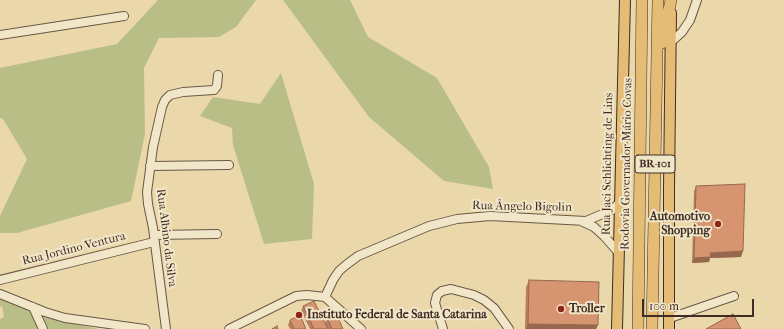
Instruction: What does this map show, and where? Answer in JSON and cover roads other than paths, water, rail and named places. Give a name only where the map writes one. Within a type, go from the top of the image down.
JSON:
[{"type":"highway","name":"Rodovia Governador Mário Covas","points":[[638,329],[642,0]]},
{"type":"highway","name":"BR-101","points":[[652,329],[658,0]]},
{"type":"highway","points":[[657,71],[671,0]]},
{"type":"main road","name":"Rua Jaci Schlichting de Lins","points":[[617,329],[625,0]]},
{"type":"main road","points":[[669,329],[671,0]]},
{"type":"street","points":[[671,42],[682,32],[690,20],[697,0]]},
{"type":"street","points":[[0,35],[124,16]]},
{"type":"street","name":"Rua Albino da Silva","points":[[166,329],[147,192],[154,139],[165,100],[170,95],[183,92],[214,90],[217,86],[218,74]]},
{"type":"street","points":[[150,166],[230,165]]},
{"type":"street","name":"Rua Ângelo Bigolin","points":[[325,297],[339,271],[358,256],[436,224],[457,219],[490,216],[586,221],[612,210],[620,202]]},
{"type":"street","points":[[578,220],[594,228],[604,236],[619,253]]},
{"type":"street","name":"Rua Jordino Ventura","points":[[0,280],[154,239],[217,234]]},
{"type":"street","points":[[443,329],[435,303],[437,296],[442,291],[452,289],[474,295],[484,300],[494,308],[509,329]]},
{"type":"street","points":[[0,294],[65,318],[145,329]]},
{"type":"street","points":[[229,329],[247,325],[273,307],[296,296],[307,295],[325,297],[361,329]]},
{"type":"street","points":[[670,318],[734,296]]},
{"type":"street","points":[[33,307],[43,329]]},
{"type":"place","name":"Automotivo Shopping","points":[[718,224]]},
{"type":"place","name":"Troller","points":[[561,309]]},
{"type":"place","name":"Instituto Federal de Santa Catarina","points":[[299,315]]}]
